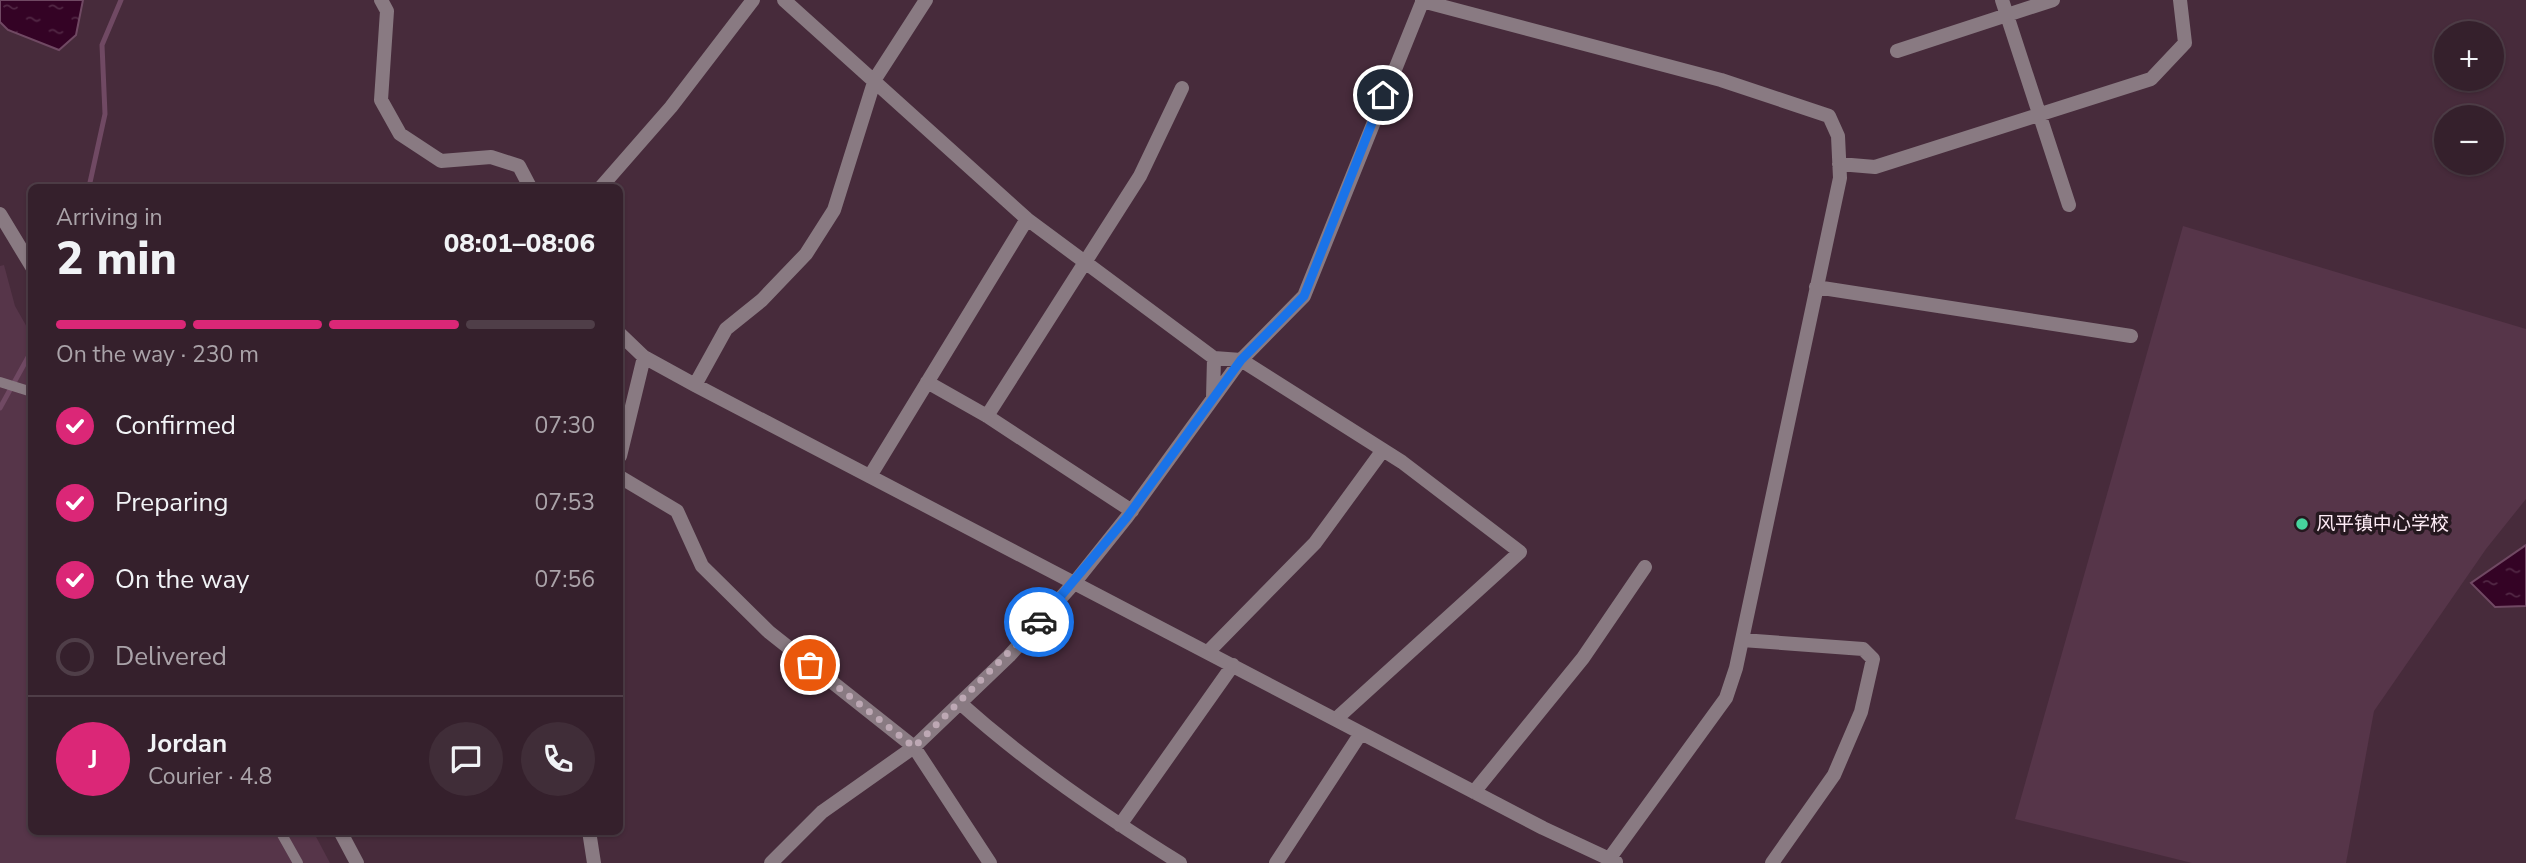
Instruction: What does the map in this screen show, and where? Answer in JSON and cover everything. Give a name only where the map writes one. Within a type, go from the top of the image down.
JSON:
[{"type":"street","points":[[604,184],[671,107],[753,0]]},
{"type":"street","points":[[784,0],[1027,219],[1214,358],[1241,360],[1383,450],[1520,552],[1336,719]]},
{"type":"street","points":[[695,385],[726,329],[762,300],[806,254],[834,210],[874,79],[926,0]]},
{"type":"street","points":[[623,337],[644,357],[695,385],[1075,582],[1474,792],[1614,861],[1726,698],[1742,640],[1839,178],[1838,136],[1829,116],[1721,80],[1423,0],[1304,296],[1241,360],[1132,511],[1075,582],[1009,656],[914,747],[822,812],[771,863]]},
{"type":"street","points":[[2002,0],[2069,205]]},
{"type":"street","points":[[1897,51],[2053,0]]},
{"type":"street","points":[[1839,164],[1875,167],[2151,79],[2185,43],[2180,0]]},
{"type":"street","points":[[388,4],[381,100],[400,134],[441,161],[491,157],[519,166],[528,184]]},
{"type":"street","points":[[987,416],[1140,176],[1182,88]]},
{"type":"street","points":[[0,214],[28,260]]},
{"type":"street","points":[[870,476],[1027,219]]},
{"type":"street","points":[[1816,287],[2131,335]]},
{"type":"street","points":[[623,444],[644,357]]},
{"type":"street","points":[[1213,398],[1214,358]]},
{"type":"street","points":[[927,382],[987,416],[1132,511]]},
{"type":"street","points":[[1208,652],[1315,543],[1383,450]]},
{"type":"street","points":[[623,479],[677,511],[702,566],[769,632],[914,747],[990,863]]},
{"type":"street","points":[[1474,792],[1583,658],[1645,567]]},
{"type":"street","points":[[1742,640],[1863,649],[1873,659],[1861,712],[1834,775],[1772,863]]},
{"type":"street","points":[[1120,825],[1233,665]]},
{"type":"street","points":[[960,703],[1012,749],[1120,825],[1180,863]]},
{"type":"street","points":[[1276,863],[1361,733]]},
{"type":"street","points":[[342,835],[357,863]]},
{"type":"street","points":[[590,835],[594,863]]},
{"type":"lane","points":[[0,382],[4,381],[28,390]]},
{"type":"lane","points":[[282,835],[298,863]]},
{"type":"shaded area","name":"风平镇中心学校","points":[[2183,226],[2526,329],[2526,499],[2486,549],[2374,711],[2346,863],[2192,863],[2015,819]]},
{"type":"shaded area","points":[[4,265],[15,306],[28,329],[28,835],[315,835],[330,863],[0,863],[0,266]]},
{"type":"water","points":[[0,0],[83,0],[76,35],[59,50],[8,30],[0,22]]},
{"type":"water","points":[[2526,545],[2526,606],[2495,607],[2471,583]]},
{"type":"waterway","points":[[90,184],[105,114],[102,45],[121,0]]},
{"type":"waterway","points":[[0,408],[28,357]]},
{"type":"way so far","points":[[810,665],[914,747],[1009,656],[1039,622]]},
{"type":"place","name":"风平镇中心学校","points":[[2302,524]]},
{"type":"route","points":[[1039,622],[1127,517],[1241,360],[1304,296],[1383,95]]}]
